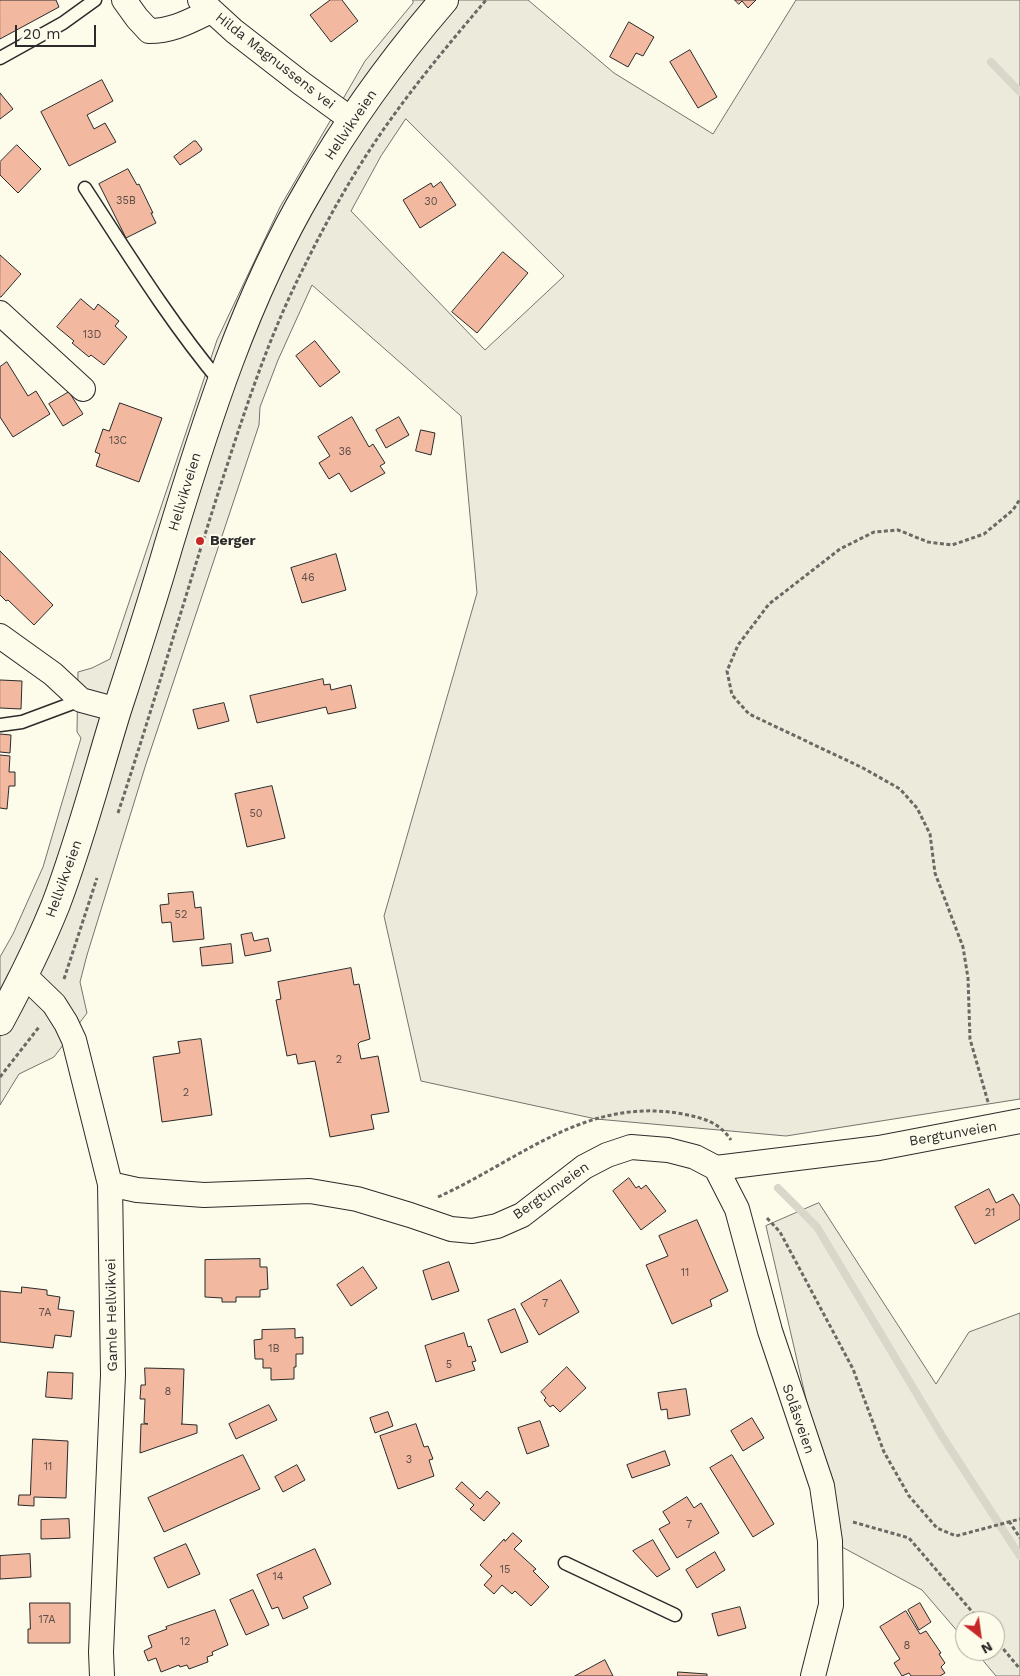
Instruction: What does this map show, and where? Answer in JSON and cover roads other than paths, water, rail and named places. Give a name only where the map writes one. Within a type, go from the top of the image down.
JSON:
[{"type":"main road","name":"Hellvikveien","points":[[0,1020],[25,976],[57,902],[199,445],[221,383],[273,258],[309,189],[352,120],[417,31],[444,0]]},
{"type":"street","points":[[124,0],[149,31],[162,31],[180,26],[206,6]]},
{"type":"street","name":"Hilda Magnussens vei","points":[[206,6],[301,83],[352,120]]},
{"type":"street","points":[[0,313],[83,389]]},
{"type":"street","points":[[0,636],[53,674],[82,700],[118,710]]},
{"type":"street","name":"Gamle Hellvikvei","points":[[25,976],[54,1004],[74,1040],[110,1184],[113,1375],[101,1652],[102,1676]]},
{"type":"street","name":"Bergtunveien","points":[[110,1184],[138,1190],[204,1195],[310,1192],[356,1199],[451,1229],[472,1231],[497,1226],[522,1215],[584,1166],[607,1155],[631,1147],[668,1150],[695,1157],[716,1168],[879,1148],[1020,1121]]},
{"type":"street","name":"Solåsveien","points":[[716,1168],[736,1209],[770,1331],[822,1486],[830,1541],[831,1605],[813,1676]]},
{"type":"lane","points":[[0,58],[63,23],[95,0]]},
{"type":"lane","points":[[85,188],[145,280],[201,360],[221,383]]},
{"type":"lane","points":[[0,725],[22,722],[82,700]]},
{"type":"lane","points":[[565,1563],[675,1615]]},
{"type":"waterway","points":[[991,62],[1020,92]]},
{"type":"waterway","points":[[778,1188],[817,1227],[942,1436],[1020,1556]]},
{"type":"place","name":"Berger","points":[[200,541]]}]
